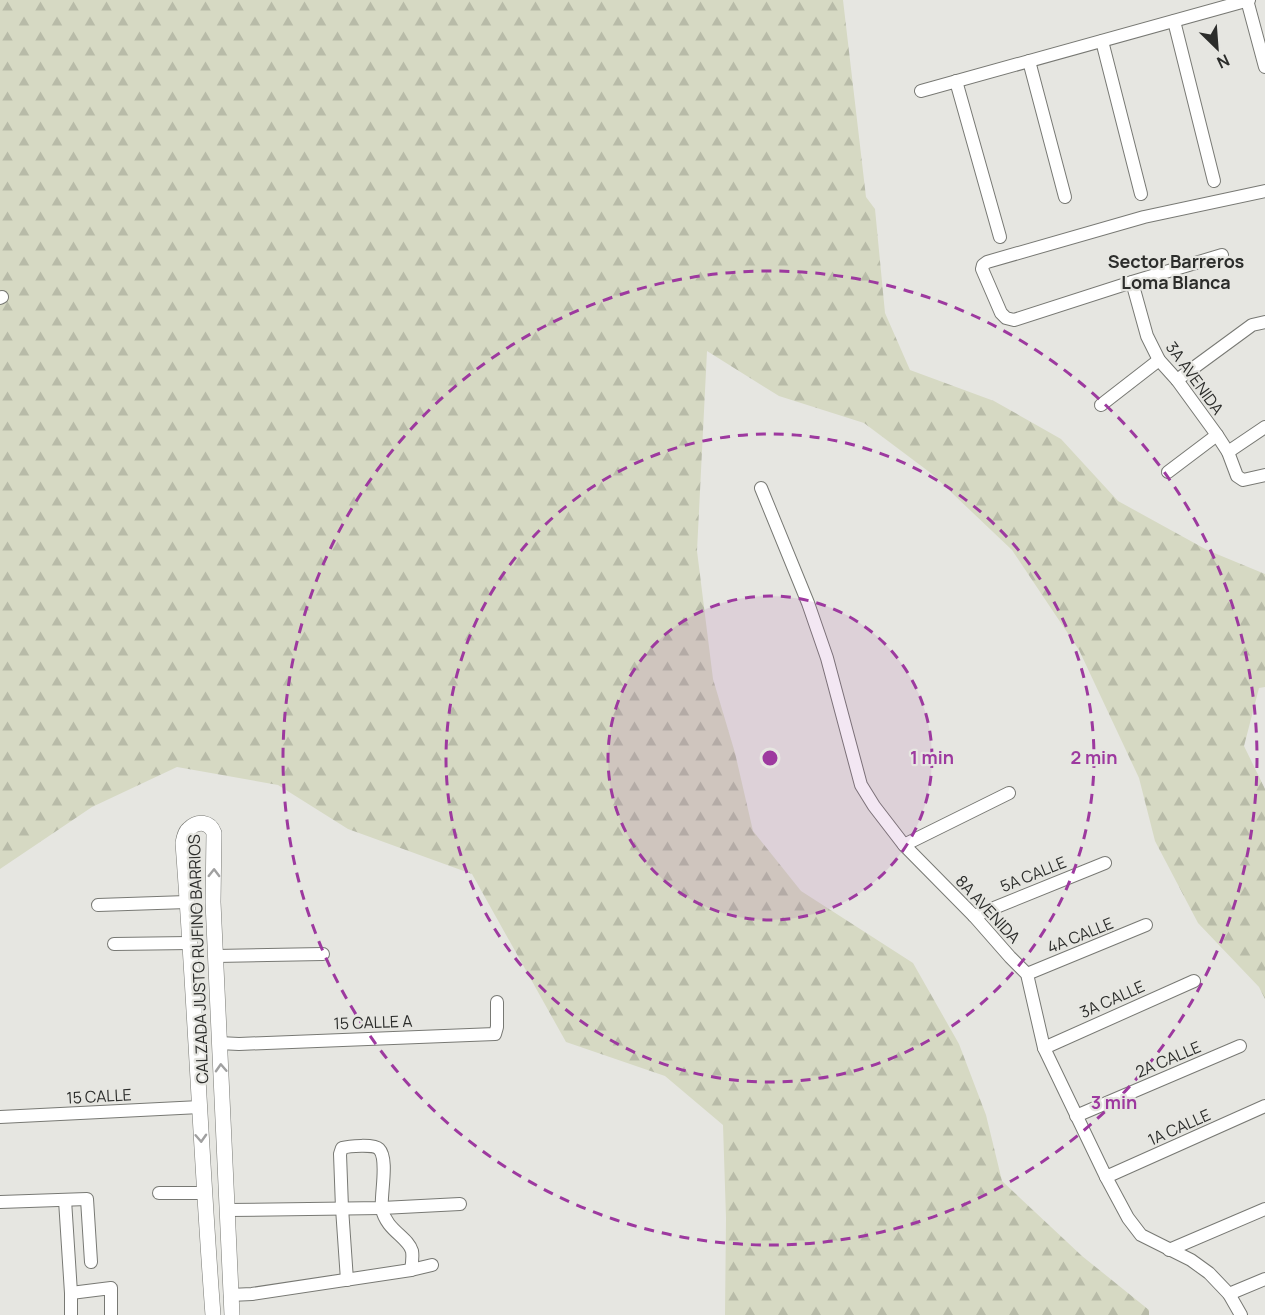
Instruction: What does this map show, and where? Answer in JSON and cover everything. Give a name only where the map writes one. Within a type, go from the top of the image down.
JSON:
[{"type":"street","points":[[921,91],[1248,0],[1265,67]]},
{"type":"street","points":[[1174,21],[1214,181]]},
{"type":"street","points":[[1102,41],[1141,194]]},
{"type":"street","points":[[1029,61],[1065,197]]},
{"type":"street","points":[[956,81],[1000,237]]},
{"type":"street","points":[[1222,255],[1014,320],[1006,318],[1001,313],[982,269],[987,262],[1144,217],[1265,191]]},
{"type":"street","name":"3A AVENIDA","points":[[1132,282],[1147,336],[1159,360],[1177,380],[1217,435],[1228,452],[1237,476],[1243,480],[1265,475]]},
{"type":"street","points":[[1177,380],[1259,323]]},
{"type":"street","points":[[1101,405],[1159,360]]},
{"type":"street","points":[[1228,452],[1265,427]]},
{"type":"street","points":[[1168,472],[1217,435]]},
{"type":"street","name":"8A AVENIDA","points":[[761,488],[808,603],[827,658],[861,785],[904,845],[1027,974]]},
{"type":"street","points":[[904,845],[1009,793]]},
{"type":"street","name":"CALZADA JUSTO RUFINO BARRIOS","points":[[213,1315],[183,843],[188,829],[195,825],[207,824],[212,827],[214,833],[213,902],[232,1315]]},
{"type":"street","name":"5A CALLE","points":[[974,916],[1105,863]]},
{"type":"street","points":[[98,905],[187,902]]},
{"type":"street","name":"4A CALLE","points":[[1027,974],[1146,926]]},
{"type":"street","points":[[114,944],[190,943]]},
{"type":"street","points":[[216,956],[323,954]]},
{"type":"street","points":[[1027,974],[1044,1048],[1128,1218],[1140,1235],[1191,1260],[1209,1273],[1229,1294],[1241,1315]]},
{"type":"street","name":"3A CALLE","points":[[1044,1048],[1194,981]]},
{"type":"street","points":[[192,988],[217,986]]},
{"type":"street","name":"15 CALLE A","points":[[219,1043],[495,1034],[498,1002]]},
{"type":"street","name":"2A CALLE","points":[[1076,1116],[1240,1046]]},
{"type":"street","name":"1A CALLE","points":[[1106,1177],[1265,1106]]},
{"type":"street","name":"15 CALLE","points":[[0,1117],[200,1107]]},
{"type":"street","points":[[347,1280],[342,1208],[340,1154],[342,1148],[375,1146],[381,1150],[383,1157],[382,1208],[386,1221],[410,1245],[413,1254],[411,1270]]},
{"type":"street","points":[[159,1193],[204,1193]]},
{"type":"street","points":[[0,1203],[87,1198],[91,1262]]},
{"type":"street","points":[[65,1200],[71,1315]]},
{"type":"street","points":[[227,1210],[382,1208],[460,1204]]},
{"type":"street","points":[[1169,1250],[1265,1209]]},
{"type":"street","points":[[208,1252],[229,1251]]},
{"type":"street","points":[[230,1295],[252,1294],[347,1280],[432,1265]]},
{"type":"street","points":[[1229,1294],[1265,1279]]},
{"type":"street","points":[[71,1293],[111,1288],[111,1315]]},
{"type":"green space","points":[[0,0],[843,0],[866,197],[875,209],[885,313],[910,370],[994,401],[1061,439],[1118,501],[1207,550],[1265,574],[1265,687],[1259,688],[1244,746],[1265,789],[1265,999],[1259,987],[1198,923],[1155,841],[1139,778],[1079,650],[1012,550],[932,474],[864,423],[779,396],[707,351],[697,551],[713,679],[735,753],[753,831],[801,891],[913,963],[959,1044],[986,1115],[1002,1181],[1082,1256],[1149,1310],[1149,1315],[725,1315],[726,1218],[723,1125],[665,1076],[566,1042],[472,874],[348,829],[278,785],[177,767],[92,807],[0,869]]},
{"type":"district","name":"Sector Barreros Loma Blanca","points":[[1176,271]]}]
